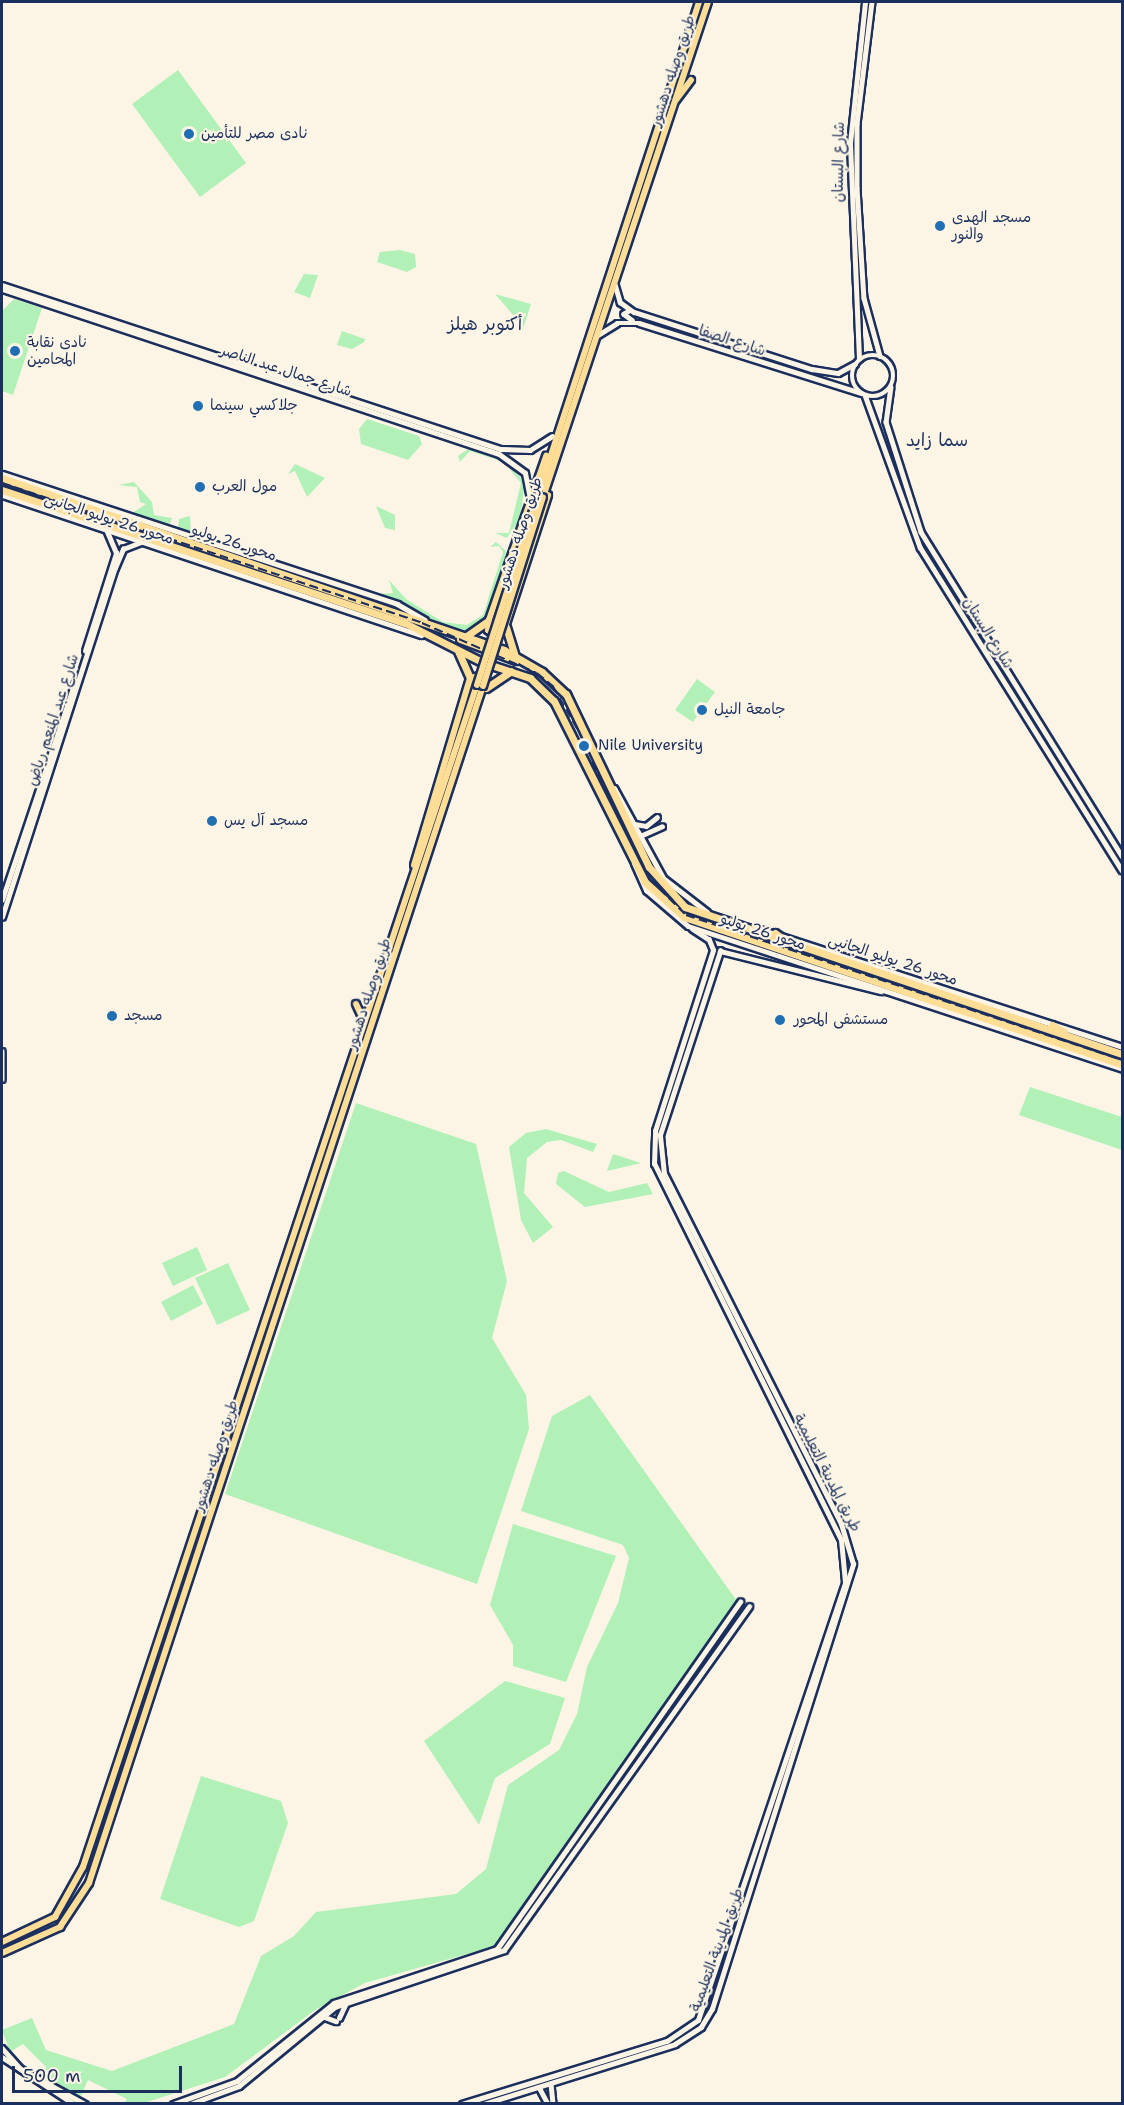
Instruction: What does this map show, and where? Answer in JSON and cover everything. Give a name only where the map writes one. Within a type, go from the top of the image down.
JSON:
[{"type":"highway","name":"محور 26 يوليو","points":[[2,478],[425,620],[460,637],[525,662]]},
{"type":"highway","points":[[12,482],[13,494]]},
{"type":"highway","points":[[25,498],[22,491],[28,487]]},
{"type":"highway","name":"محور 26 يوليو","points":[[2,490],[203,560],[405,623],[453,647],[515,672],[551,695],[597,794],[634,863],[658,898],[693,922],[1122,1064]]},
{"type":"highway","points":[[70,513],[78,522]]},
{"type":"highway","points":[[208,543],[216,551]]},
{"type":"highway","points":[[285,584],[290,579],[287,574]]},
{"type":"highway","points":[[305,590],[303,585],[310,582]]},
{"type":"highway","points":[[460,637],[489,620]]},
{"type":"highway","points":[[506,627],[507,643],[517,658]]},
{"type":"highway","name":"محور 26 يوليو","points":[[460,637],[525,662],[566,694],[653,874],[673,898],[706,918],[1122,1054]]},
{"type":"highway","points":[[453,647],[470,678]]},
{"type":"highway","points":[[486,688],[515,672]]},
{"type":"highway","points":[[597,794],[613,788]]},
{"type":"highway","points":[[606,811],[612,804],[620,808]]},
{"type":"highway","points":[[775,933],[792,946]]},
{"type":"highway","points":[[858,978],[868,986]]},
{"type":"highway","points":[[918,1002],[930,1001]]},
{"type":"highway","points":[[1010,1027],[1012,1018]]},
{"type":"highway","points":[[1027,1032],[1029,1023]]},
{"type":"highway","points":[[1052,1025],[1071,1037]]},
{"type":"main road","name":"طريق وصله دهشور","points":[[2,1953],[45,1937],[70,1917],[89,1883],[333,1142],[561,418],[699,2]]},
{"type":"main road","name":"طريق وصله دهشور","points":[[2,1942],[38,1929],[60,1912],[96,1830],[363,1020],[418,870],[708,2]]},
{"type":"main road","points":[[676,100],[692,80]]},
{"type":"main road","name":"شارع جمال عبد الناصر","points":[[2,287],[283,380],[509,459]]},
{"type":"main road","name":"شارع جمال عبد الناصر","points":[[293,384],[510,451],[538,448],[552,436]]},
{"type":"main road","points":[[561,418],[552,436],[489,620],[493,635],[506,627],[568,422]]},
{"type":"main road","points":[[510,451],[509,459],[528,480],[529,506]]},
{"type":"main road","name":"محور 26 يوليو الجانبى","points":[[2,474],[397,604],[425,620]]},
{"type":"main road","name":"محور 26 يوليو الجانبى","points":[[2,495],[78,522],[203,560],[453,647]]},
{"type":"main road","points":[[482,674],[486,688],[418,870],[415,850],[470,678],[482,674]]},
{"type":"main road","name":"محور 26 يوليو الجانبى","points":[[613,788],[659,871],[686,900],[775,933],[1122,1047]]},
{"type":"main road","points":[[634,824],[646,826],[657,817]]},
{"type":"main road","points":[[640,836],[662,826]]},
{"type":"main road","points":[[634,863],[646,890],[688,926],[1122,1069]]},
{"type":"main road","points":[[356,1004],[363,1020]]},
{"type":"main road","points":[[330,1120],[338,1124]]},
{"type":"main road","points":[[324,1138],[333,1142]]},
{"type":"main road","points":[[234,1412],[241,1416]]},
{"type":"main road","points":[[228,1428],[236,1431]]},
{"type":"main road","points":[[101,1814],[110,1818]]},
{"type":"main road","points":[[96,1830],[105,1833]]},
{"type":"street","name":"شارع البستان","points":[[860,359],[862,341],[848,214],[848,112],[865,2]]},
{"type":"street","name":"شارع البستان","points":[[872,2],[860,124],[858,224],[872,339],[880,356]]},
{"type":"street","points":[[615,284],[629,310],[624,314],[633,322]]},
{"type":"street","name":"شارع الصفا","points":[[629,310],[795,365],[838,373]]},
{"type":"street","points":[[598,335],[617,322],[633,322]]},
{"type":"street","name":"شارع الصفا","points":[[633,322],[839,383],[863,394]]},
{"type":"street","points":[[862,341],[872,339]]},
{"type":"street","points":[[839,383],[838,373],[860,359],[880,356],[892,368],[891,387],[885,411],[875,412]]},
{"type":"street","points":[[855,364],[852,376],[863,394],[876,397],[891,387]]},
{"type":"street","name":"شارع البستان","points":[[863,394],[875,412],[899,496],[920,547],[1122,870]]},
{"type":"street","name":"شارع البستان","points":[[885,411],[921,532],[1122,856]]},
{"type":"street","points":[[891,487],[899,496]]},
{"type":"street","points":[[106,530],[118,553],[141,542]]},
{"type":"street","name":"شارع عبد المنعم رياض","points":[[2,900],[12,878],[118,553]]},
{"type":"street","points":[[972,630],[979,627]]},
{"type":"street","points":[[980,642],[985,636]]},
{"type":"street","points":[[1050,740],[1055,736]]},
{"type":"street","points":[[1061,771],[1067,775],[1068,768]]},
{"type":"street","points":[[1072,790],[1072,781],[1078,786]]},
{"type":"street","points":[[1090,805],[1096,801]]},
{"type":"street","points":[[1102,837],[1107,832]]},
{"type":"street","name":"شارع عبد المنعم رياض","points":[[2,917],[8,888]]},
{"type":"street","name":"طريق المدينة التعليمية","points":[[486,2103],[675,2044],[701,2027],[712,2009],[852,1576],[848,1541],[660,1161],[660,1135],[690,1044],[708,973],[712,945],[688,926]]},
{"type":"street","name":"طريق المدينة التعليمية","points":[[462,2103],[673,2038],[698,2020],[768,1821],[846,1576],[843,1545],[654,1164],[655,1131],[708,973],[718,954],[727,950],[852,987],[882,990]]},
{"type":"street","points":[[684,1042],[690,1044]]},
{"type":"street","points":[[2,1051],[5,1072],[2,1079]]},
{"type":"street","points":[[552,1878],[740,1602]]},
{"type":"street","points":[[190,2103],[239,2086],[322,2016],[346,2003],[497,1949],[552,1878],[749,1606]]},
{"type":"street","points":[[823,1646],[830,1647]]},
{"type":"street","points":[[768,1821],[774,1822]]},
{"type":"street","points":[[752,1866],[758,1869]]},
{"type":"street","points":[[173,2103],[237,2081],[331,2004],[418,1978]]},
{"type":"street","points":[[322,2016],[338,2020],[346,2003]]},
{"type":"street","points":[[2,2048],[22,2072]]},
{"type":"street","points":[[2,2057],[22,2072],[79,2103]]},
{"type":"street","points":[[590,2064],[592,2070]]},
{"type":"street","points":[[551,2083],[553,2103]]},
{"type":"street","points":[[539,2087],[548,2103]]},
{"type":"street","points":[[486,2096],[486,2103]]},
{"type":"green space","name":"نادى مصر للتأمين","points":[[178,70],[246,163],[200,197],[132,104]]},
{"type":"green space","points":[[400,250],[415,254],[416,267],[407,272],[377,262],[380,252]]},
{"type":"green space","points":[[304,274],[318,275],[310,298],[294,292]]},
{"type":"green space","points":[[495,294],[531,304],[522,332],[514,316]]},
{"type":"green space","name":"نادى نقابة المحامين","points":[[14,299],[42,308],[13,395],[2,391],[2,311]]},
{"type":"green space","points":[[342,331],[365,339],[364,342],[352,349],[337,345]]},
{"type":"green space","points":[[367,419],[419,436],[422,444],[408,460],[361,444],[359,429]]},
{"type":"green space","points":[[468,449],[499,457],[525,482],[520,519],[507,538],[495,533],[509,533],[521,483],[504,462],[470,451],[460,462],[458,456]]},
{"type":"green space","points":[[295,464],[325,478],[307,497],[295,471],[288,474]]},
{"type":"green space","points":[[134,482],[152,502],[154,515],[172,518],[169,526],[132,513],[146,504],[140,502],[137,487],[118,485]]},
{"type":"green space","points":[[376,506],[395,515],[395,530],[385,528]]},
{"type":"green space","points":[[190,516],[191,530],[238,548],[178,529],[179,519]]},
{"type":"green space","points":[[496,542],[506,551],[501,580],[486,619],[468,631],[446,627],[375,594],[393,593],[389,580],[406,599],[443,622],[467,625],[483,615],[503,552],[499,546],[490,547]]},
{"type":"green space","points":[[697,679],[715,692],[693,722],[675,710]]},
{"type":"green space","points":[[1030,1087],[1122,1117],[1122,1150],[1019,1115]]},
{"type":"green space","points":[[356,1103],[476,1144],[507,1281],[492,1338],[526,1395],[529,1429],[477,1584],[225,1494]]},
{"type":"green space","points":[[546,1129],[597,1144],[593,1152],[561,1140],[547,1142],[527,1158],[524,1193],[553,1227],[533,1243],[521,1220],[509,1147],[526,1133]]},
{"type":"green space","points":[[613,1154],[641,1163],[607,1171]]},
{"type":"green space","points":[[564,1171],[609,1192],[647,1183],[653,1194],[585,1207],[556,1184],[558,1173]]},
{"type":"green space","points":[[197,1247],[207,1270],[173,1286],[162,1263]]},
{"type":"green space","points":[[228,1263],[250,1310],[217,1325],[195,1278]]},
{"type":"green space","points":[[193,1285],[203,1304],[171,1321],[161,1302]]},
{"type":"green space","points":[[590,1395],[737,1601],[495,1946],[365,1983],[315,2010],[225,2077],[144,2103],[124,2103],[127,2099],[88,2080],[81,2096],[42,2076],[46,2067],[23,2044],[10,2052],[2,2030],[32,2018],[46,2050],[112,2071],[234,2024],[261,1956],[294,1936],[316,1912],[456,1894],[486,1869],[508,1785],[559,1750],[577,1714],[587,1667],[618,1603],[629,1558],[623,1545],[521,1511],[552,1416]]},
{"type":"green space","points":[[513,1524],[616,1556],[566,1682],[513,1666],[513,1645],[490,1605]]},
{"type":"green space","points":[[505,1681],[565,1698],[550,1744],[495,1778],[479,1825],[424,1741]]},
{"type":"green space","points":[[201,1776],[281,1801],[288,1823],[254,1921],[239,1927],[160,1899]]},
{"type":"railway","points":[[2,483],[422,623],[537,673],[553,686],[578,730]]},
{"type":"railway","points":[[592,762],[650,879],[686,915],[1122,1060]]},
{"type":"place","name":"نادى مصر للتأمين","points":[[189,134]]},
{"type":"place","name":"مسجد الهدى والنور","points":[[940,226]]},
{"type":"place","name":"نادى نقابة المحامين","points":[[15,351]]},
{"type":"place","name":"جلاكسي سينما","points":[[198,406]]},
{"type":"place","name":"مول العرب","points":[[200,487]]},
{"type":"place","name":"جامعة النيل","points":[[702,710]]},
{"type":"place","name":"Nile University","points":[[584,746]]},
{"type":"place","name":"مسجد آل يس","points":[[212,821]]},
{"type":"place","name":"مسجد","points":[[112,1016]]},
{"type":"place","name":"مستشفى المحور","points":[[780,1020]]},
{"type":"district","name":"أكتوبر هيلز","points":[[485,324]]},
{"type":"district","name":"سما زايد","points":[[937,440]]}]
